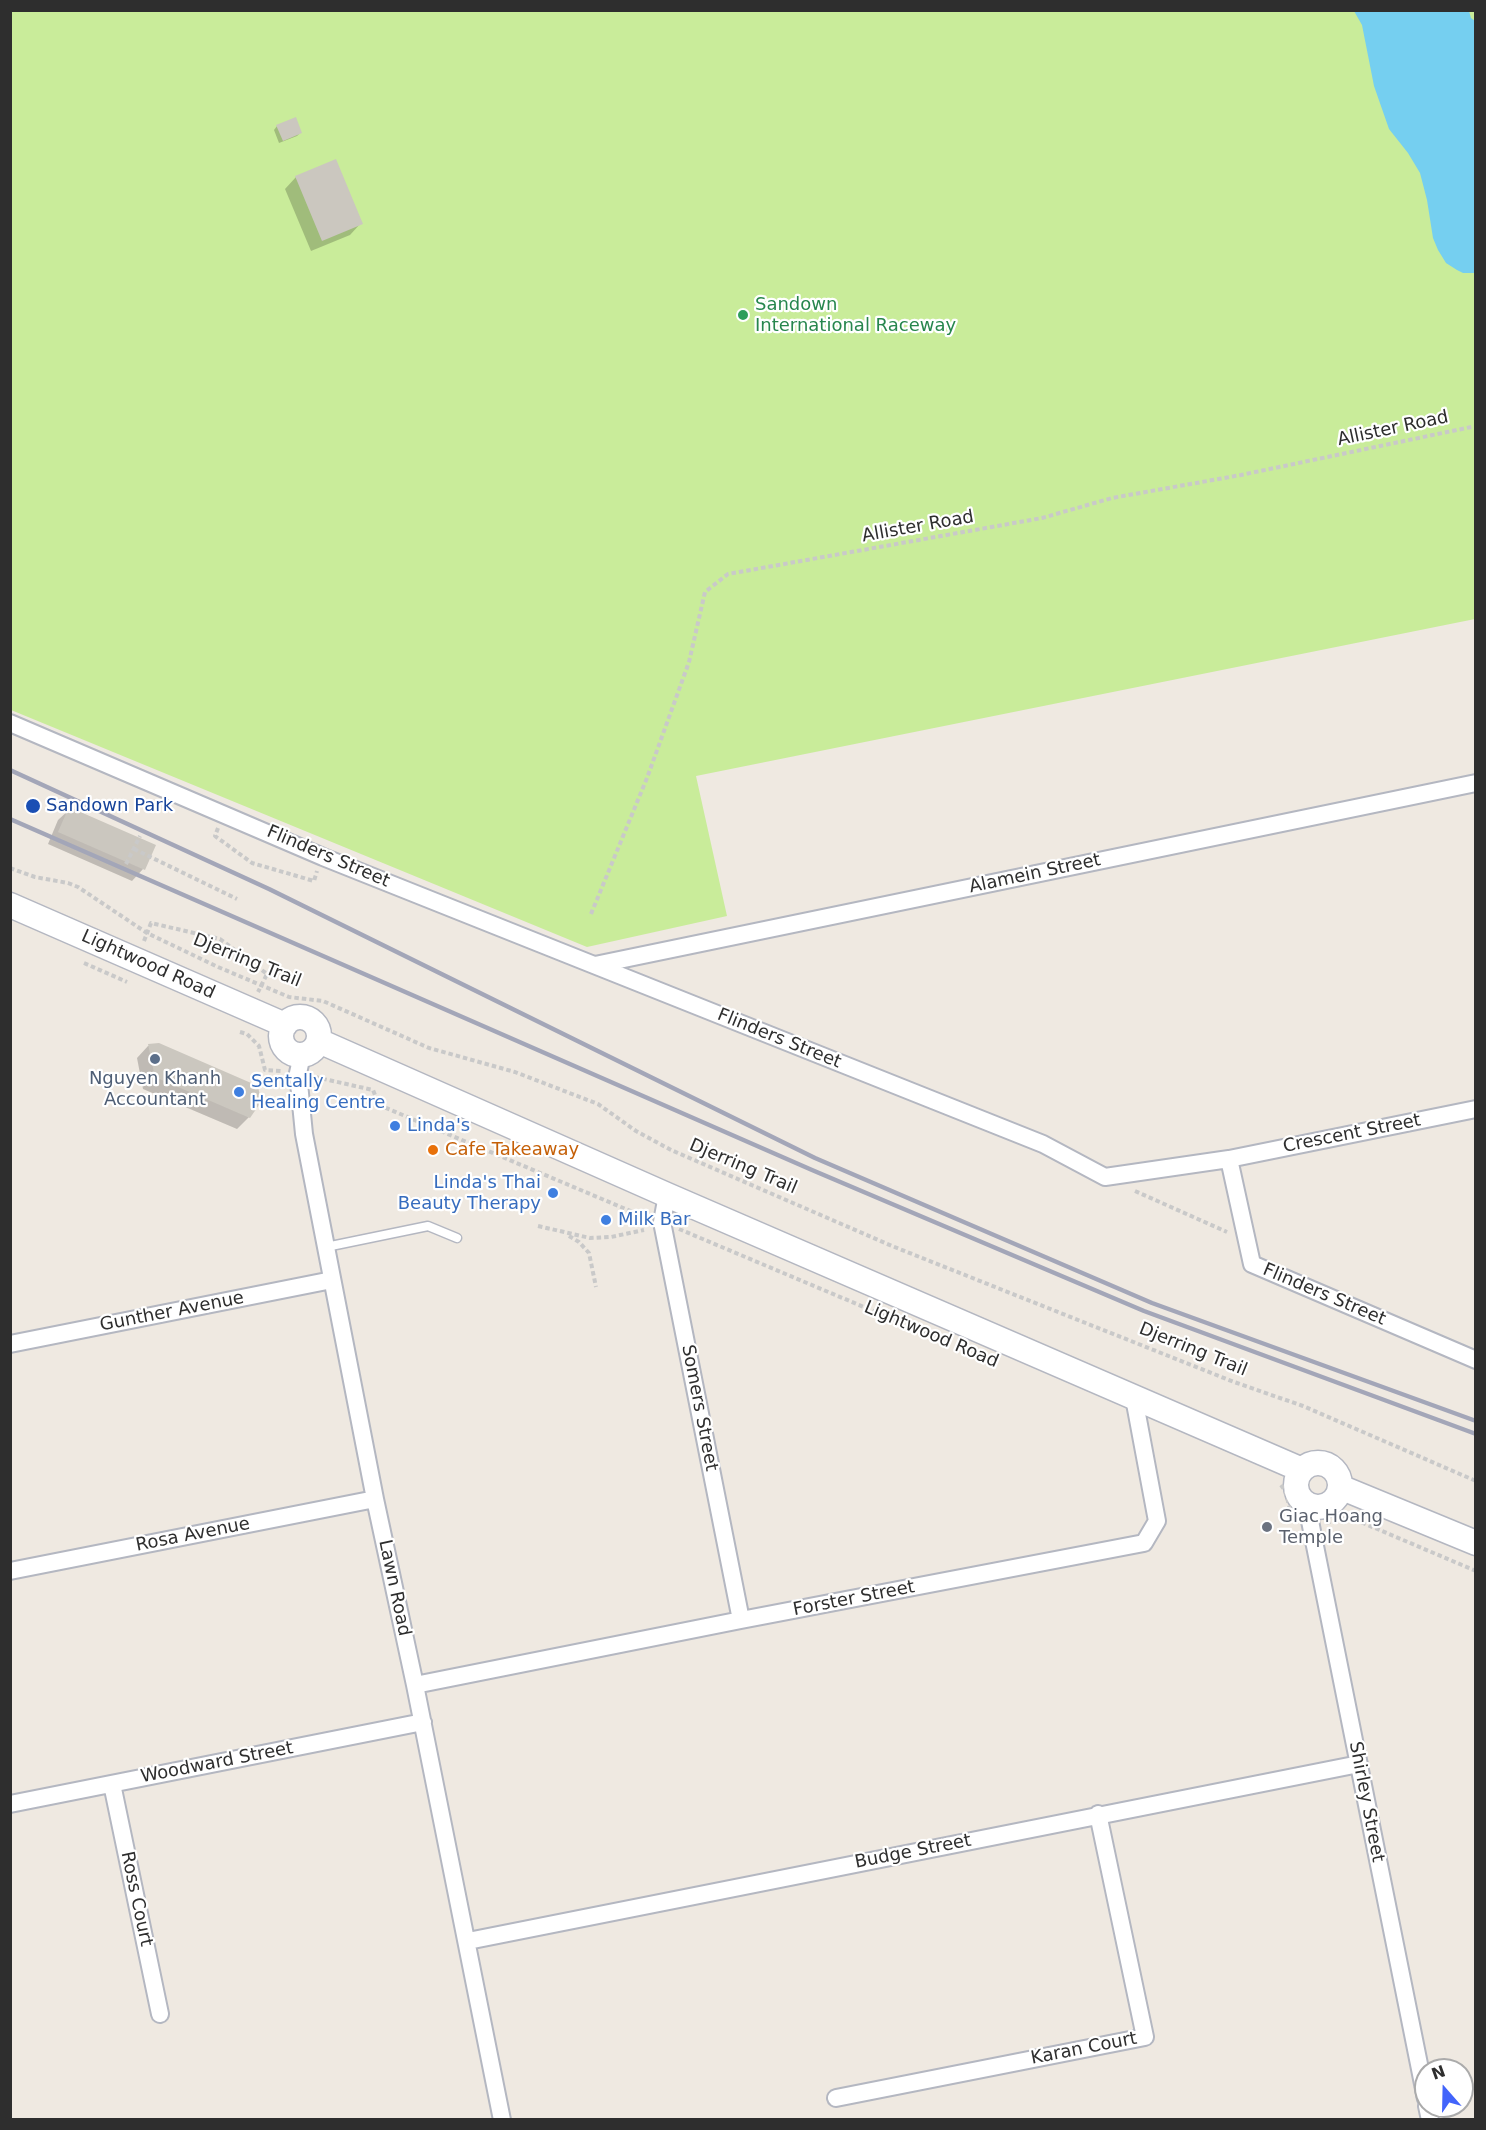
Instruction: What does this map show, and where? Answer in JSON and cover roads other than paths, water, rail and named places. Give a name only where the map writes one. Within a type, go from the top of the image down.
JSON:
[{"type":"main road","name":"Lightwood Road","points":[[10,905],[285,1025],[281,1037],[286,1048],[296,1055],[311,1048],[667,1195],[1302,1470]]},
{"type":"main road","points":[[1323,1464],[1336,1473],[1340,1487],[1335,1499],[1329,1504],[1316,1507],[1310,1514],[1296,1490],[1296,1482],[1302,1470],[1309,1466],[1323,1464]]},
{"type":"main road","points":[[1340,1487],[1476,1543]]},
{"type":"street","name":"Flinders Street","points":[[10,723],[323,857],[1043,1144],[1105,1178],[1229,1159],[1252,1264],[1476,1360]]},
{"type":"street","name":"Alamein Street","points":[[595,965],[1476,783]]},
{"type":"street","name":"Lawn Road","points":[[311,1048],[298,1073],[304,1134],[375,1499],[468,1941],[502,2120]]},
{"type":"street","name":"Crescent Street","points":[[1229,1159],[1476,1109]]},
{"type":"street","name":"Somers Street","points":[[667,1195],[662,1222],[741,1620]]},
{"type":"street","name":"Gunther Avenue","points":[[10,1344],[333,1280]]},
{"type":"street","name":"Forster Street","points":[[415,1685],[741,1620],[1144,1544],[1157,1521],[1134,1398]]},
{"type":"street","name":"Rosa Avenue","points":[[10,1571],[375,1499]]},
{"type":"street","name":"Shirley Street","points":[[1310,1514],[1418,2058]]},
{"type":"street","name":"Woodward Street","points":[[10,1804],[423,1722]]},
{"type":"street","name":"Budge Street","points":[[468,1941],[1098,1814],[1359,1764]]},
{"type":"street","name":"Ross Court","points":[[112,1784],[159,2014]]},
{"type":"street","name":"Karan Court","points":[[836,2098],[1145,2037],[1098,1814]]},
{"type":"lane","points":[[326,1247],[428,1226],[457,1238]]},
{"type":"water","points":[[1354,11],[1469,11],[1471,18],[1475,21],[1475,273],[1463,273],[1457,270],[1446,263],[1438,250],[1433,238],[1420,173],[1389,129],[1374,86],[1362,25]]},
{"type":"railway","points":[[10,770],[269,889],[815,1158],[1152,1303],[1476,1421]]},
{"type":"railway","points":[[10,819],[812,1170],[1144,1311],[1476,1434]]},
{"type":"place","name":"Sandown International Raceway","points":[[743,315]]},
{"type":"place","name":"Sandown Park","points":[[33,806]]},
{"type":"place","name":"Nguyen Khanh Accountant","points":[[155,1059]]},
{"type":"place","name":"Sentally Healing Centre","points":[[239,1092]]},
{"type":"place","name":"Linda's","points":[[395,1126]]},
{"type":"place","name":"Cafe Takeaway","points":[[433,1150]]},
{"type":"place","name":"Linda's Thai Beauty Therapy","points":[[553,1193]]},
{"type":"place","name":"Milk Bar","points":[[606,1220]]},
{"type":"place","name":"Giac Hoang Temple","points":[[1267,1527]]}]
